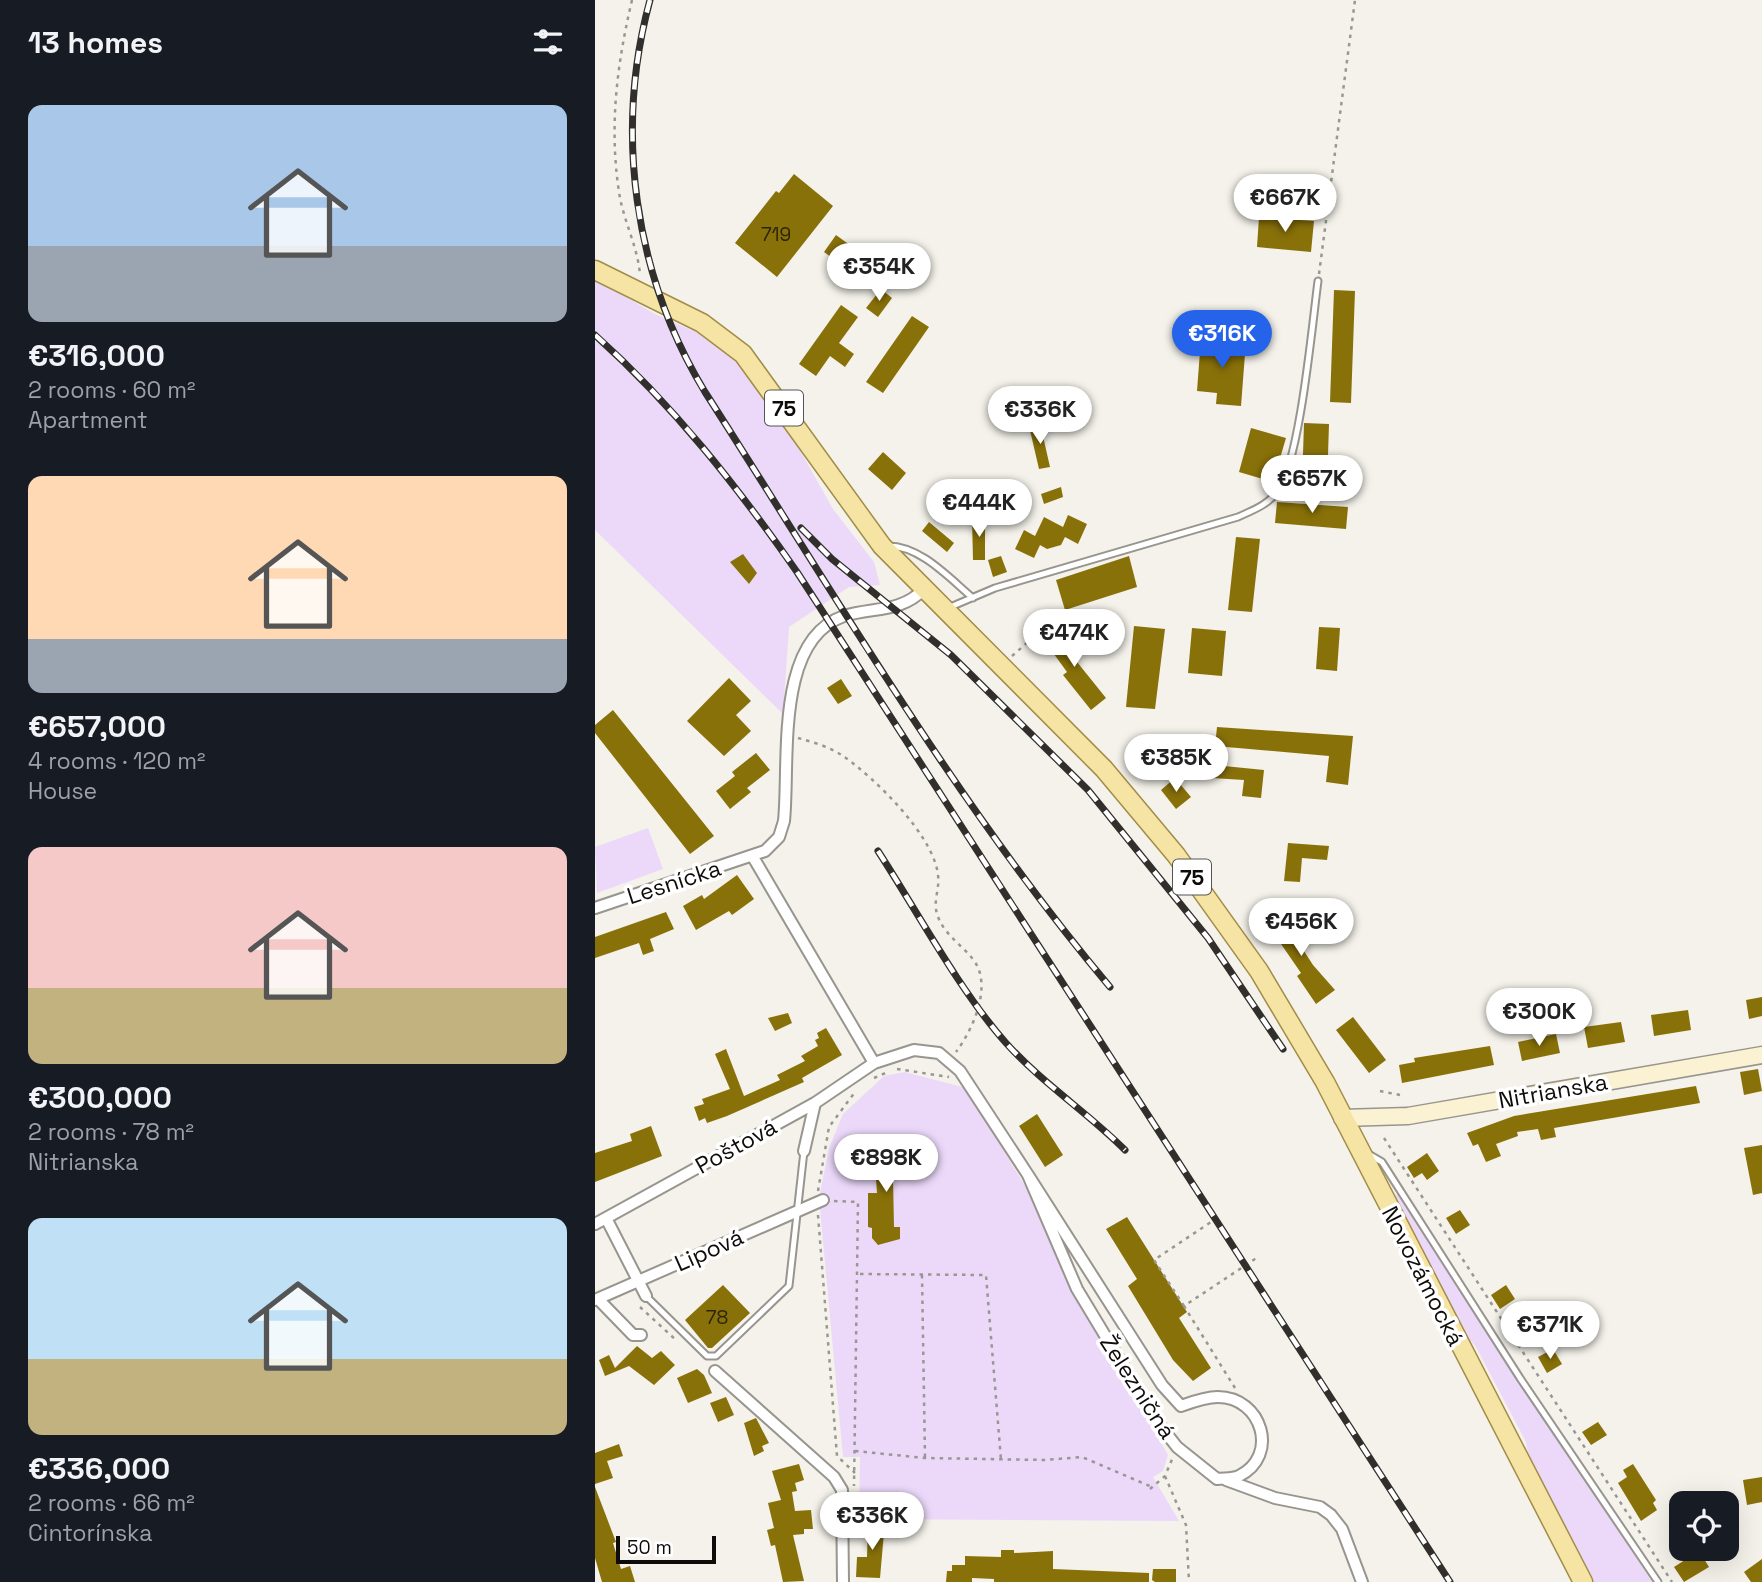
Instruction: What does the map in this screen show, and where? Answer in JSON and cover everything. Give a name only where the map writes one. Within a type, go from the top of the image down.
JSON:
[{"type":"main road","name":"75","points":[[595,270],[702,323],[743,354],[777,398],[850,506],[882,546],[1104,769],[1176,855],[1259,971],[1325,1082],[1342,1118]]},
{"type":"main road","name":"Nitrianska","points":[[1342,1118],[1408,1116],[1762,1055]]},
{"type":"main road","name":"Novozámocká","points":[[1342,1118],[1583,1582]]},
{"type":"street","points":[[924,589],[903,605],[838,619],[815,635],[797,667],[788,735],[784,821],[779,837],[765,851],[753,857],[874,1063],[914,1050],[939,1053],[950,1061]]},
{"type":"street","name":"Lesnícka","points":[[595,908],[753,857]]},
{"type":"street","name":"Železničná","points":[[950,1061],[966,1080],[1162,1385],[1181,1406],[1218,1396],[1233,1400]]},
{"type":"street","name":"Poštová","points":[[595,1224],[815,1103],[874,1063]]},
{"type":"street","points":[[804,1151],[815,1103]]},
{"type":"street","name":"Železničná","points":[[1028,1175],[1077,1289],[1156,1420],[1177,1447],[1217,1479]]},
{"type":"street","name":"Lipová","points":[[597,1300],[820,1201]]},
{"type":"street","points":[[606,1218],[633,1284],[646,1296]]},
{"type":"street","points":[[597,1300],[633,1335],[641,1335]]},
{"type":"street","points":[[715,1371],[834,1477],[842,1490],[843,1582]]},
{"type":"street","points":[[1217,1479],[1238,1476],[1252,1465],[1261,1448],[1261,1427],[1253,1410],[1233,1400]]},
{"type":"street","points":[[1217,1479],[1231,1481],[1275,1498],[1320,1507],[1331,1515],[1342,1530],[1362,1582]]},
{"type":"lane","points":[[945,610],[995,588],[1238,517],[1264,504],[1277,492],[1286,474],[1296,431],[1318,281]]},
{"type":"lane","points":[[882,546],[902,546],[933,565],[973,598]]},
{"type":"lane","points":[[1357,1149],[1383,1162],[1520,1378],[1658,1582]]},
{"type":"lane","points":[[646,1296],[707,1356],[716,1356],[789,1286],[804,1151]]},
{"type":"path","points":[[632,0],[619,58],[614,111],[619,192],[639,264],[638,292]]},
{"type":"path","points":[[1318,281],[1355,0]]},
{"type":"path","points":[[1011,657],[1028,642]]},
{"type":"path","points":[[788,735],[823,746],[851,762],[917,828],[929,847],[939,876],[934,907],[939,920],[958,947],[975,962],[981,977],[980,997],[967,1038],[950,1061]]},
{"type":"path","points":[[865,1084],[896,1069],[966,1080]]},
{"type":"path","points":[[855,1473],[838,1456],[820,1201],[829,1127],[856,1091]]},
{"type":"path","points":[[1380,1091],[1401,1094]]},
{"type":"path","points":[[1384,1138],[1672,1582]]},
{"type":"path","points":[[820,1201],[858,1202],[854,1487]]},
{"type":"path","points":[[1211,1222],[1154,1259],[1236,1389],[1233,1400]]},
{"type":"path","points":[[1184,1306],[1258,1257]]},
{"type":"path","points":[[859,1274],[986,1275],[1001,1460]]},
{"type":"path","points":[[922,1275],[925,1458]]},
{"type":"path","points":[[633,1284],[638,1305],[679,1343]]},
{"type":"path","points":[[855,1451],[925,1458],[1001,1460],[1083,1457],[1151,1488],[1165,1476],[1177,1447]]},
{"type":"path","points":[[1165,1476],[1186,1525],[1189,1582]]},
{"type":"shaded area","points":[[595,279],[655,314],[712,339],[748,371],[771,399],[833,509],[874,562],[880,585],[849,587],[789,627],[783,714],[595,530]]},
{"type":"shaded area","points":[[648,828],[663,869],[597,893],[595,847]]},
{"type":"shaded area","points":[[905,1072],[966,1088],[1028,1191],[1073,1292],[1168,1455],[1163,1471],[1153,1477],[1179,1521],[859,1519],[860,1457],[843,1457],[819,1198],[829,1148],[843,1114],[884,1076]]},
{"type":"shaded area","points":[[1398,1194],[1652,1582],[1591,1582],[1529,1461],[1526,1442],[1476,1347],[1458,1327],[1392,1197]]},
{"type":"building","points":[[794,174],[833,206],[777,277],[735,243],[776,191],[779,193]]},
{"type":"building","points":[[1259,217],[1314,221],[1311,252],[1257,247]]},
{"type":"building","points":[[836,235],[879,266],[867,283],[824,252]]},
{"type":"building","points":[[881,289],[892,298],[878,317],[866,308]]},
{"type":"building","points":[[1334,290],[1355,291],[1351,403],[1330,402]]},
{"type":"building","points":[[841,305],[858,317],[839,343],[854,354],[845,367],[830,356],[816,376],[799,364]]},
{"type":"building","points":[[912,316],[929,327],[883,393],[866,382]]},
{"type":"building","points":[[1201,338],[1246,341],[1241,406],[1216,404],[1217,393],[1197,391]]},
{"type":"building","points":[[1040,423],[1050,467],[1039,469],[1029,426]]},
{"type":"building","points":[[1304,423],[1329,424],[1327,486],[1302,485]]},
{"type":"building","points":[[1251,428],[1286,438],[1273,482],[1239,472]]},
{"type":"building","points":[[883,452],[906,473],[892,490],[868,469]]},
{"type":"building","points":[[1061,487],[1063,497],[1044,504],[1041,494]]},
{"type":"building","points":[[1277,502],[1348,507],[1346,529],[1275,523]]},
{"type":"building","points":[[1068,515],[1087,524],[1078,544],[1065,537],[1061,545],[1047,549],[1040,545],[1034,558],[1015,549],[1024,530],[1035,536],[1044,517],[1063,527]]},
{"type":"building","points":[[972,518],[985,518],[985,560],[973,560]]},
{"type":"building","points":[[929,522],[954,543],[947,552],[922,531]]},
{"type":"building","points":[[1236,537],[1260,539],[1252,612],[1228,610]]},
{"type":"building","points":[[743,554],[757,573],[749,584],[730,562]]},
{"type":"building","points":[[1001,556],[1007,572],[993,577],[988,560]]},
{"type":"building","points":[[1129,556],[1137,587],[1065,610],[1056,580]]},
{"type":"building","points":[[1134,626],[1165,629],[1155,709],[1126,707]]},
{"type":"building","points":[[1319,627],[1340,628],[1337,671],[1316,669]]},
{"type":"building","points":[[1057,628],[1079,653],[1073,657],[1106,698],[1091,710],[1063,675],[1067,672],[1043,639]]},
{"type":"building","points":[[1192,628],[1226,631],[1222,676],[1188,673]]},
{"type":"building","points":[[729,678],[751,701],[736,715],[751,731],[724,756],[687,721]]},
{"type":"building","points":[[841,679],[852,696],[838,704],[827,688]]},
{"type":"building","points":[[613,710],[714,836],[690,854],[595,733],[595,725]]},
{"type":"building","points":[[1217,727],[1353,736],[1348,785],[1326,782],[1329,756],[1215,746]]},
{"type":"building","points":[[756,753],[770,770],[747,788],[751,792],[730,809],[716,791],[735,776],[732,772]]},
{"type":"building","points":[[1214,765],[1264,770],[1261,798],[1242,796],[1244,780],[1212,778]]},
{"type":"building","points":[[1175,778],[1191,797],[1176,809],[1161,790]]},
{"type":"building","points":[[1288,843],[1329,846],[1327,860],[1302,858],[1300,882],[1284,881]]},
{"type":"building","points":[[737,875],[754,899],[732,915],[729,911],[696,930],[683,906],[702,895],[704,899]]},
{"type":"building","points":[[1292,910],[1301,924],[1291,931],[1313,965],[1335,990],[1316,1004],[1297,976],[1301,973],[1268,925]]},
{"type":"building","points":[[666,912],[674,929],[650,939],[654,951],[643,955],[639,943],[595,958],[595,937]]},
{"type":"building","points":[[1762,997],[1762,1016],[1749,1019],[1746,1000]]},
{"type":"building","points":[[1688,1010],[1691,1030],[1654,1036],[1651,1015]]},
{"type":"building","points":[[788,1013],[792,1023],[775,1031],[768,1018]]},
{"type":"building","points":[[1353,1017],[1386,1060],[1369,1073],[1336,1030]]},
{"type":"building","points":[[1621,1022],[1625,1042],[1588,1048],[1584,1027]]},
{"type":"building","points":[[826,1028],[842,1055],[802,1078],[804,1082],[727,1116],[707,1123],[705,1118],[699,1121],[694,1107],[704,1104],[702,1099],[730,1089],[715,1054],[726,1049],[744,1096],[780,1080],[777,1075],[805,1061],[801,1056],[818,1046],[815,1040],[819,1038],[817,1033]]},
{"type":"building","points":[[1556,1034],[1560,1053],[1522,1061],[1518,1042]]},
{"type":"building","points":[[1490,1046],[1494,1065],[1402,1083],[1399,1065],[1415,1062],[1414,1058]]},
{"type":"building","points":[[1758,1069],[1762,1091],[1744,1095],[1740,1072]]},
{"type":"building","points":[[1696,1086],[1700,1103],[1554,1128],[1556,1137],[1541,1140],[1538,1129],[1517,1132],[1518,1136],[1496,1144],[1501,1156],[1486,1162],[1478,1144],[1473,1146],[1467,1133],[1514,1116]]},
{"type":"building","points":[[1037,1114],[1063,1155],[1045,1167],[1019,1126]]},
{"type":"building","points":[[651,1126],[662,1156],[595,1182],[595,1153],[632,1141],[630,1134]]},
{"type":"building","points":[[1762,1145],[1762,1193],[1753,1195],[1744,1148]]},
{"type":"building","points":[[905,1148],[906,1179],[893,1179],[894,1227],[900,1227],[900,1239],[878,1245],[872,1238],[872,1228],[868,1227],[868,1193],[877,1193],[874,1149]]},
{"type":"building","points":[[1427,1153],[1439,1171],[1427,1180],[1422,1173],[1414,1178],[1407,1167]]},
{"type":"building","points":[[1460,1210],[1470,1225],[1456,1234],[1446,1218]]},
{"type":"building","points":[[1127,1217],[1187,1312],[1179,1318],[1211,1368],[1193,1381],[1173,1360],[1128,1286],[1137,1279],[1106,1229]]},
{"type":"building","points":[[723,1285],[750,1313],[712,1348],[708,1348],[685,1320]]},
{"type":"building","points":[[1506,1285],[1515,1299],[1500,1309],[1491,1295]]},
{"type":"building","points":[[637,1346],[652,1358],[661,1351],[675,1365],[654,1385],[629,1366],[605,1376],[599,1360],[609,1355],[615,1368]]},
{"type":"building","points":[[1553,1349],[1562,1364],[1547,1373],[1538,1357]]},
{"type":"building","points":[[697,1369],[704,1375],[712,1393],[688,1403],[677,1378]]},
{"type":"building","points":[[726,1397],[734,1415],[718,1422],[710,1403]]},
{"type":"building","points":[[756,1418],[769,1443],[762,1446],[764,1451],[754,1456],[744,1423]]},
{"type":"building","points":[[1598,1422],[1607,1435],[1591,1445],[1582,1432]]},
{"type":"building","points":[[619,1444],[623,1456],[607,1461],[613,1478],[595,1484],[595,1453]]},
{"type":"building","points":[[799,1464],[804,1480],[795,1483],[797,1491],[792,1492],[795,1511],[811,1510],[813,1529],[804,1529],[804,1534],[793,1535],[804,1581],[783,1582],[775,1545],[771,1546],[767,1530],[774,1528],[768,1503],[781,1500],[772,1471]]},
{"type":"building","points":[[1633,1464],[1656,1500],[1653,1503],[1657,1510],[1641,1521],[1618,1483],[1627,1477],[1623,1470]]},
{"type":"building","points":[[1762,1477],[1762,1502],[1747,1505],[1743,1480]]},
{"type":"building","points":[[595,1487],[616,1542],[613,1543],[621,1569],[630,1566],[635,1582],[602,1582],[595,1558]]},
{"type":"building","points":[[868,1521],[885,1521],[880,1578],[856,1577],[857,1557],[867,1557]]},
{"type":"building","points":[[1001,1550],[1014,1550],[1014,1553],[1053,1551],[1053,1569],[1149,1573],[1149,1582],[994,1582],[994,1579],[972,1578],[972,1582],[946,1582],[947,1571],[952,1571],[952,1565],[965,1565],[965,1556],[1001,1557]]},
{"type":"building","points":[[1762,1559],[1762,1582],[1751,1582],[1744,1572]]},
{"type":"building","points":[[1683,1561],[1705,1561],[1709,1567],[1684,1582],[1674,1567]]},
{"type":"building","points":[[1153,1569],[1176,1569],[1176,1582],[1155,1582],[1152,1580]]},
{"type":"railway","points":[[650,0],[639,50],[633,100],[637,202],[661,300],[681,347],[705,392],[948,771],[1000,845],[1110,987]]},
{"type":"railway","points":[[595,335],[651,389],[703,447],[797,572],[1450,1582]]},
{"type":"railway","points":[[801,528],[832,559],[951,655],[1088,790],[1208,938],[1283,1049]]},
{"type":"railway","points":[[878,851],[955,975],[1006,1043],[1125,1150]]}]
